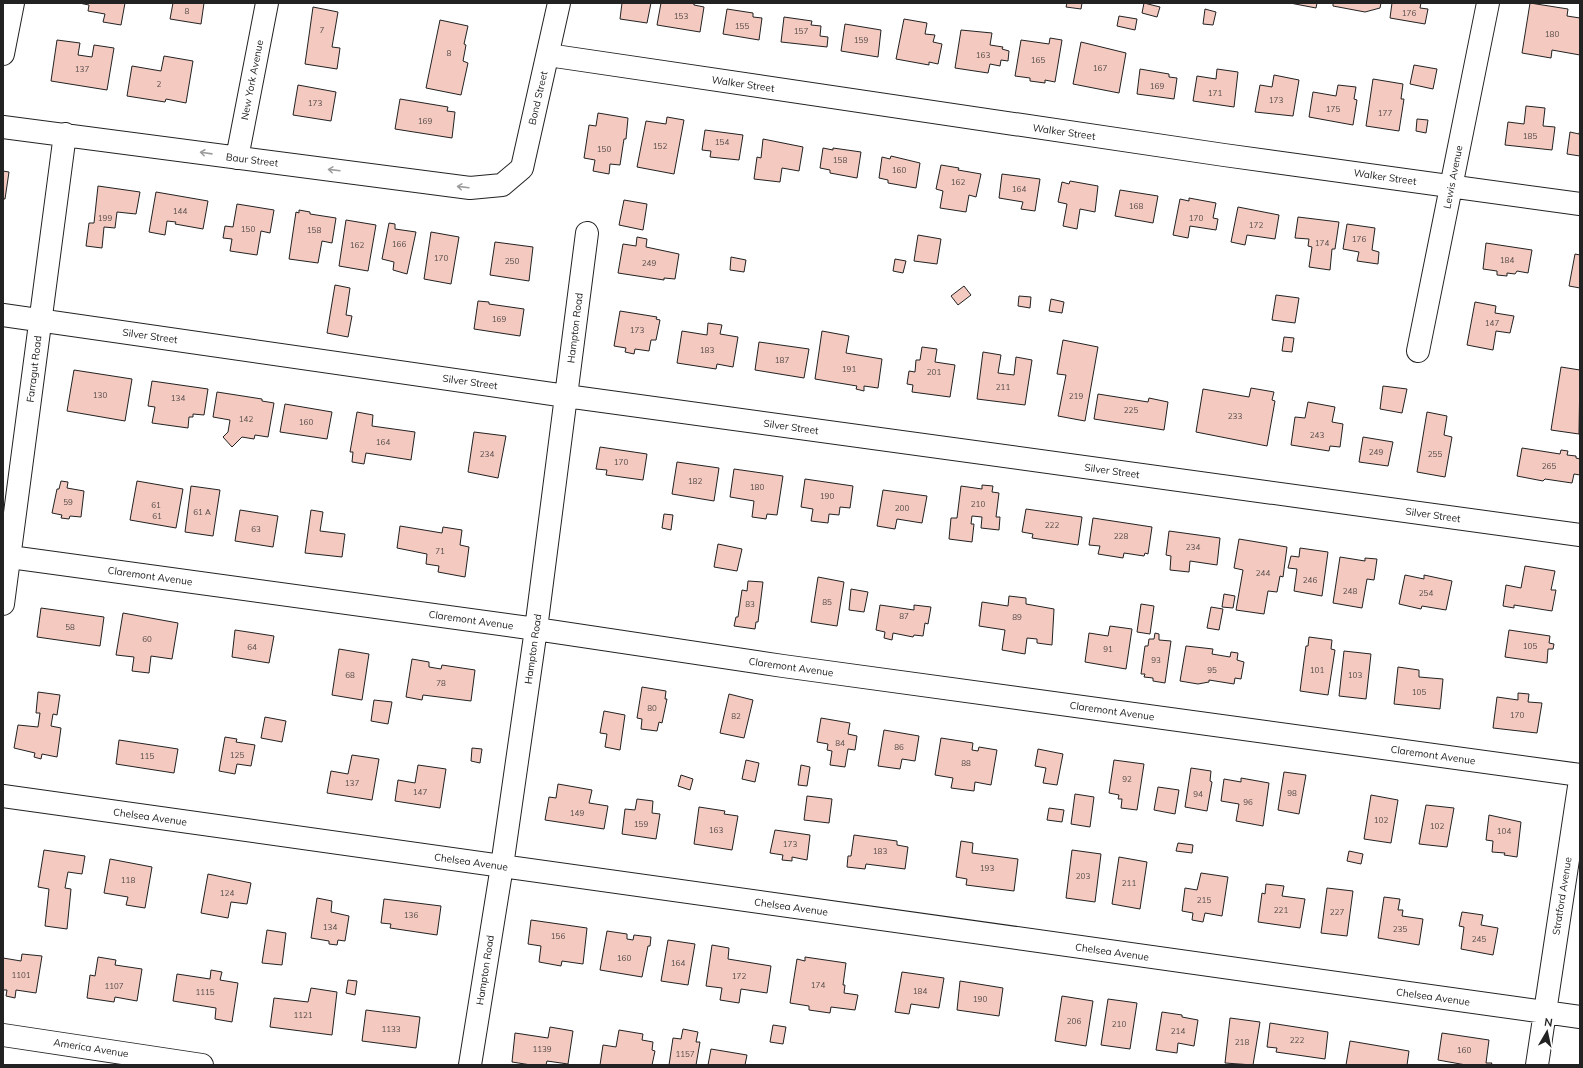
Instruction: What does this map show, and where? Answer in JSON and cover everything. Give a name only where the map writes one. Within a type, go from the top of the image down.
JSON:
[{"type":"street","points":[[3,54],[13,3]]},
{"type":"street","name":"New York Avenue","points":[[237,158],[267,3]]},
{"type":"street","name":"Bond Street","points":[[502,185],[522,168],[559,3]]},
{"type":"street","name":"Lewis Avenue","points":[[1418,351],[1488,3]]},
{"type":"street","name":"Walker Street","points":[[548,55],[1224,156],[1580,204]]},
{"type":"street","name":"Baur Street","points":[[3,127],[470,188],[502,185]]},
{"type":"street","name":"Farragut Road","points":[[3,604],[7,556],[65,134]]},
{"type":"street","name":"Hampton Road","points":[[470,1065],[502,866],[536,629],[587,233]]},
{"type":"street","name":"Silver Street","points":[[3,315],[566,396],[1580,535]]},
{"type":"street","name":"Claremont Avenue","points":[[7,556],[536,629],[782,666],[1580,775]]},
{"type":"street","name":"Stratford Avenue","points":[[1537,1065],[1580,780]]},
{"type":"street","name":"Chelsea Avenue","points":[[3,796],[1580,1018]]},
{"type":"street","name":"America Avenue","points":[[3,1035],[202,1065]]},
{"type":"building","points":[[79,3],[125,3],[121,25],[103,22],[105,14],[88,11],[89,5]]},
{"type":"building","points":[[173,3],[204,3],[201,24],[170,19]]},
{"type":"building","points":[[622,3],[651,3],[647,23],[620,19]]},
{"type":"building","points":[[661,3],[691,3],[704,7],[700,32],[657,25]]},
{"type":"building","points":[[1067,3],[1082,3],[1081,9],[1066,7]]},
{"type":"building","points":[[1144,3],[1160,7],[1157,17],[1142,13]]},
{"type":"building","points":[[1290,3],[1317,3],[1316,8]]},
{"type":"building","points":[[1333,3],[1381,3],[1380,8],[1365,12],[1333,6]]},
{"type":"building","points":[[1392,3],[1421,3],[1420,8],[1428,9],[1425,24],[1390,18]]},
{"type":"building","points":[[1530,3],[1568,9],[1567,16],[1580,18],[1580,55],[1552,50],[1551,58],[1522,53]]},
{"type":"building","points":[[313,7],[338,12],[332,47],[340,48],[337,69],[305,64]]},
{"type":"building","points":[[727,9],[753,13],[753,17],[762,18],[759,40],[723,34]]},
{"type":"building","points":[[1205,9],[1216,12],[1213,25],[1203,24]]},
{"type":"building","points":[[1119,16],[1137,19],[1135,30],[1117,26]]},
{"type":"building","points":[[784,17],[812,21],[811,25],[821,26],[820,36],[828,37],[827,47],[781,42]]},
{"type":"building","points":[[904,19],[927,23],[925,34],[935,35],[933,42],[942,44],[938,64],[929,62],[929,65],[896,59]]},
{"type":"building","points":[[440,20],[468,26],[464,44],[466,45],[463,61],[468,63],[461,95],[426,88]]},
{"type":"building","points":[[845,24],[881,30],[878,57],[841,51]]},
{"type":"building","points":[[961,30],[992,33],[990,45],[1003,47],[1002,49],[1009,51],[1008,61],[1001,60],[1000,66],[990,64],[988,73],[955,68]]},
{"type":"building","points":[[1050,38],[1062,40],[1055,82],[1045,80],[1045,83],[1030,81],[1030,78],[1015,76],[1021,40],[1049,44]]},
{"type":"building","points":[[57,40],[80,43],[78,55],[92,57],[94,45],[114,48],[107,90],[51,81]]},
{"type":"building","points":[[1081,42],[1126,53],[1119,93],[1073,84]]},
{"type":"building","points":[[164,56],[193,61],[186,103],[166,99],[165,102],[127,96],[132,66],[161,71]]},
{"type":"building","points":[[1414,65],[1437,69],[1433,89],[1410,84]]},
{"type":"building","points":[[1140,69],[1169,74],[1169,77],[1177,78],[1174,99],[1137,94]]},
{"type":"building","points":[[1217,69],[1238,72],[1234,107],[1193,101],[1197,76],[1216,79]]},
{"type":"building","points":[[1274,75],[1299,80],[1293,116],[1255,112],[1260,85],[1272,87]]},
{"type":"building","points":[[1373,79],[1403,84],[1401,99],[1404,99],[1399,131],[1366,126]]},
{"type":"building","points":[[298,85],[336,92],[331,121],[293,115]]},
{"type":"building","points":[[1338,85],[1356,87],[1354,99],[1357,100],[1353,125],[1309,117],[1313,92],[1336,96]]},
{"type":"building","points":[[400,99],[448,107],[447,111],[455,112],[452,138],[395,129]]},
{"type":"building","points":[[1526,106],[1545,108],[1543,126],[1555,127],[1552,150],[1505,145],[1508,122],[1524,124]]},
{"type":"building","points":[[598,113],[628,118],[626,139],[624,139],[620,165],[610,164],[609,174],[593,171],[595,160],[584,158],[589,125],[596,126]]},
{"type":"building","points":[[667,117],[684,120],[674,174],[637,167],[646,121],[666,124]]},
{"type":"building","points":[[1417,119],[1428,120],[1426,133],[1416,131]]},
{"type":"building","points":[[1580,129],[1580,156],[1567,154],[1570,132],[1579,134]]},
{"type":"building","points":[[705,130],[743,135],[739,160],[710,157],[711,151],[702,150]]},
{"type":"building","points":[[763,139],[803,147],[799,171],[782,168],[780,182],[754,179],[757,157],[761,158]]},
{"type":"building","points":[[823,148],[861,152],[857,178],[830,173],[830,170],[820,168]]},
{"type":"building","points":[[891,156],[920,163],[916,188],[888,183],[888,180],[879,178],[882,157],[890,159]]},
{"type":"building","points":[[941,165],[981,174],[976,197],[969,195],[966,212],[940,208],[943,191],[936,189]]},
{"type":"building","points":[[3,171],[9,172],[5,199],[3,199]]},
{"type":"building","points":[[1002,174],[1040,179],[1035,211],[1021,209],[1023,202],[999,198]]},
{"type":"building","points":[[1070,181],[1098,186],[1095,212],[1080,209],[1077,229],[1063,226],[1067,204],[1058,202],[1062,182],[1069,184]]},
{"type":"building","points":[[98,186],[140,192],[136,214],[117,212],[115,228],[104,227],[102,248],[86,246],[89,223],[94,223]]},
{"type":"building","points":[[1120,190],[1158,196],[1153,223],[1115,216]]},
{"type":"building","points":[[156,192],[208,201],[203,229],[167,221],[165,235],[149,232]]},
{"type":"building","points":[[1189,198],[1216,203],[1213,218],[1218,219],[1216,230],[1190,226],[1188,238],[1173,235],[1180,199],[1189,201]]},
{"type":"building","points":[[624,200],[647,204],[643,230],[619,225]]},
{"type":"building","points":[[237,204],[274,210],[270,233],[261,231],[257,255],[230,251],[232,239],[223,238],[225,226],[233,227]]},
{"type":"building","points":[[1238,207],[1279,215],[1275,239],[1247,235],[1245,245],[1231,242]]},
{"type":"building","points":[[299,210],[310,212],[310,214],[336,218],[332,243],[322,241],[318,263],[289,259],[296,212],[299,213]]},
{"type":"building","points":[[1298,217],[1339,222],[1335,249],[1332,249],[1330,270],[1309,267],[1312,247],[1308,246],[1309,239],[1295,238]]},
{"type":"building","points":[[346,220],[376,225],[368,271],[339,266]]},
{"type":"building","points":[[389,223],[395,224],[395,229],[416,232],[407,274],[393,270],[394,262],[382,259]]},
{"type":"building","points":[[1347,224],[1375,228],[1372,250],[1379,252],[1378,264],[1357,261],[1359,252],[1343,249]]},
{"type":"building","points":[[431,232],[459,237],[451,284],[424,279]]},
{"type":"building","points":[[918,235],[941,239],[937,264],[914,261]]},
{"type":"building","points":[[637,237],[647,239],[646,247],[679,254],[675,279],[664,278],[664,280],[618,273],[623,244],[636,246]]},
{"type":"building","points":[[495,242],[533,247],[529,281],[490,275]]},
{"type":"building","points":[[1486,243],[1532,250],[1528,273],[1517,271],[1515,274],[1507,273],[1507,276],[1497,275],[1497,271],[1483,269]]},
{"type":"building","points":[[1575,254],[1580,255],[1580,288],[1569,286]]},
{"type":"building","points":[[731,257],[746,260],[744,272],[730,270]]},
{"type":"building","points":[[895,259],[906,261],[903,273],[893,271]]},
{"type":"building","points":[[335,285],[350,288],[346,315],[352,316],[348,337],[327,333]]},
{"type":"building","points":[[964,286],[971,295],[958,305],[951,296]]},
{"type":"building","points":[[1276,295],[1299,298],[1295,323],[1272,320]]},
{"type":"building","points":[[1019,296],[1031,297],[1030,308],[1018,306]]},
{"type":"building","points":[[1051,299],[1064,302],[1062,313],[1049,311]]},
{"type":"building","points":[[478,301],[524,309],[520,336],[474,329]]},
{"type":"building","points":[[1475,302],[1496,306],[1495,313],[1514,316],[1510,333],[1496,331],[1493,350],[1467,345]]},
{"type":"building","points":[[620,311],[657,317],[656,319],[660,320],[656,340],[651,340],[649,351],[635,349],[634,354],[625,352],[626,348],[614,346]]},
{"type":"building","points":[[708,323],[722,325],[720,334],[738,337],[733,367],[717,364],[716,369],[677,363],[682,331],[707,335]]},
{"type":"building","points":[[822,331],[849,336],[846,353],[882,359],[878,388],[864,386],[864,391],[856,389],[857,386],[815,379]]},
{"type":"building","points":[[1284,337],[1294,338],[1292,352],[1282,351]]},
{"type":"building","points":[[1063,340],[1098,347],[1085,421],[1058,416],[1066,375],[1057,374]]},
{"type":"building","points":[[759,342],[809,349],[804,378],[755,370]]},
{"type":"building","points":[[922,347],[937,349],[935,362],[955,365],[950,397],[912,392],[913,385],[907,384],[909,371],[915,372],[916,360],[920,360]]},
{"type":"building","points":[[983,352],[1001,355],[998,373],[1014,375],[1016,357],[1032,360],[1025,405],[977,399]]},
{"type":"building","points":[[1561,367],[1580,370],[1579,434],[1551,430]]},
{"type":"building","points":[[74,370],[132,379],[125,421],[67,411]]},
{"type":"building","points":[[152,381],[208,389],[204,415],[193,414],[193,417],[189,417],[188,428],[152,423],[155,407],[148,406]]},
{"type":"building","points":[[1383,386],[1407,389],[1402,413],[1380,409]]},
{"type":"building","points":[[1251,388],[1274,392],[1272,400],[1275,401],[1267,446],[1196,432],[1203,389],[1249,397]]},
{"type":"building","points":[[217,392],[262,399],[262,401],[274,403],[268,437],[255,435],[254,439],[242,437],[232,447],[223,437],[228,432],[230,420],[213,417]]},
{"type":"building","points":[[1098,394],[1148,402],[1149,398],[1168,402],[1164,430],[1094,419]]},
{"type":"building","points":[[1308,402],[1335,407],[1332,422],[1343,424],[1340,447],[1330,446],[1329,451],[1291,445],[1295,417],[1305,418]]},
{"type":"building","points":[[285,404],[332,412],[327,439],[280,432]]},
{"type":"building","points":[[357,412],[373,415],[372,426],[415,432],[411,460],[366,453],[364,464],[352,462],[353,452],[350,452]]},
{"type":"building","points":[[1427,412],[1447,416],[1444,435],[1452,437],[1445,477],[1417,472]]},
{"type":"building","points":[[474,432],[506,436],[498,478],[468,472]]},
{"type":"building","points":[[1363,437],[1393,442],[1388,466],[1359,462]]},
{"type":"building","points":[[600,447],[647,454],[643,480],[606,475],[607,470],[596,469]]},
{"type":"building","points":[[1522,448],[1560,454],[1561,450],[1568,451],[1567,455],[1576,456],[1576,458],[1580,459],[1580,475],[1574,474],[1572,483],[1545,479],[1543,481],[1517,476]]},
{"type":"building","points":[[677,462],[719,468],[714,501],[672,494]]},
{"type":"building","points":[[734,469],[783,476],[777,515],[767,514],[766,519],[752,517],[754,501],[730,497]]},
{"type":"building","points":[[805,479],[853,486],[850,508],[840,507],[839,515],[829,514],[828,523],[811,521],[813,509],[801,507]]},
{"type":"building","points":[[61,481],[68,482],[67,488],[84,491],[81,517],[70,516],[69,519],[61,518],[62,515],[52,513],[57,489],[59,489]]},
{"type":"building","points":[[137,481],[183,489],[176,528],[130,520]]},
{"type":"building","points":[[982,485],[993,486],[992,492],[999,493],[996,517],[1000,517],[999,530],[981,528],[982,517],[972,516],[971,524],[974,524],[972,542],[949,539],[951,518],[957,518],[961,486],[982,489]]},
{"type":"building","points":[[191,486],[220,490],[213,536],[185,532]]},
{"type":"building","points":[[883,490],[927,496],[922,523],[897,519],[895,529],[877,526]]},
{"type":"building","points":[[1026,509],[1082,517],[1078,545],[1032,538],[1033,534],[1022,532]]},
{"type":"building","points":[[240,510],[278,516],[273,547],[235,541]]},
{"type":"building","points":[[311,510],[323,512],[320,531],[345,534],[342,557],[305,553]]},
{"type":"building","points":[[664,514],[673,515],[671,530],[662,528]]},
{"type":"building","points":[[1093,518],[1152,527],[1148,554],[1145,553],[1144,556],[1124,553],[1123,558],[1098,554],[1100,546],[1089,545]]},
{"type":"building","points":[[400,526],[442,533],[443,527],[462,530],[460,545],[469,547],[465,577],[438,572],[439,566],[426,564],[427,554],[397,548]]},
{"type":"building","points":[[1169,531],[1220,538],[1217,565],[1190,561],[1189,572],[1170,570],[1171,556],[1166,555]]},
{"type":"building","points":[[1239,539],[1287,547],[1283,577],[1280,576],[1277,592],[1268,591],[1264,614],[1236,610],[1243,570],[1234,568]]},
{"type":"building","points":[[718,544],[742,549],[737,571],[714,567]]},
{"type":"building","points":[[1300,548],[1328,552],[1322,596],[1294,591],[1297,569],[1288,568],[1291,556],[1299,557]]},
{"type":"building","points":[[1340,557],[1365,561],[1365,558],[1377,559],[1374,580],[1367,579],[1362,608],[1333,603]]},
{"type":"building","points":[[1525,566],[1555,571],[1551,590],[1556,590],[1552,611],[1514,605],[1514,608],[1503,606],[1506,585],[1521,588]]},
{"type":"building","points":[[1405,575],[1424,579],[1424,575],[1452,581],[1446,610],[1422,606],[1421,609],[1399,604]]},
{"type":"building","points":[[818,577],[844,582],[837,626],[811,622]]},
{"type":"building","points":[[748,581],[763,582],[758,622],[756,622],[755,629],[734,626],[736,617],[738,617],[742,590],[747,591]]},
{"type":"building","points":[[851,589],[868,592],[864,612],[849,610]]},
{"type":"building","points":[[1224,594],[1235,596],[1233,608],[1222,607]]},
{"type":"building","points":[[1009,596],[1026,598],[1026,604],[1054,609],[1052,645],[1037,643],[1037,639],[1027,638],[1025,654],[1002,650],[1005,630],[979,626],[982,602],[1008,606]]},
{"type":"building","points":[[1141,604],[1154,606],[1150,634],[1137,632]]},
{"type":"building","points":[[880,605],[914,610],[914,605],[931,607],[928,624],[925,623],[923,636],[914,635],[913,637],[893,633],[892,640],[884,638],[885,632],[876,630]]},
{"type":"building","points":[[1211,607],[1223,609],[1219,630],[1207,628]]},
{"type":"building","points":[[41,608],[104,617],[100,646],[37,637]]},
{"type":"building","points":[[123,613],[178,623],[172,659],[151,656],[149,673],[132,671],[134,657],[116,655]]},
{"type":"building","points":[[1110,626],[1132,629],[1126,669],[1085,662],[1089,633],[1108,636]]},
{"type":"building","points":[[235,630],[274,636],[269,663],[232,657]]},
{"type":"building","points":[[1509,630],[1550,636],[1549,643],[1554,644],[1553,649],[1548,649],[1547,663],[1505,657]]},
{"type":"building","points":[[1155,633],[1159,634],[1159,640],[1171,641],[1165,683],[1153,681],[1153,678],[1144,677],[1145,674],[1141,674],[1145,646],[1148,646],[1149,639],[1154,639]]},
{"type":"building","points":[[1309,637],[1332,640],[1331,649],[1335,650],[1328,695],[1300,691],[1306,646],[1308,646]]},
{"type":"building","points":[[1186,646],[1213,649],[1212,654],[1230,657],[1231,652],[1238,653],[1237,660],[1244,662],[1241,679],[1235,678],[1234,684],[1209,680],[1209,682],[1198,684],[1180,681]]},
{"type":"building","points":[[339,649],[369,654],[362,700],[332,695]]},
{"type":"building","points":[[1344,651],[1371,654],[1366,699],[1339,696]]},
{"type":"building","points":[[412,659],[429,662],[429,667],[441,669],[442,665],[475,670],[471,701],[423,695],[422,700],[406,697]]},
{"type":"building","points":[[1398,667],[1419,670],[1419,677],[1443,679],[1440,709],[1394,704]]},
{"type":"building","points":[[642,687],[666,691],[665,699],[667,699],[662,723],[659,722],[657,731],[641,729],[642,719],[637,718]]},
{"type":"building","points":[[38,692],[60,695],[57,715],[53,714],[51,726],[61,728],[57,757],[42,754],[41,759],[34,757],[35,753],[14,748],[18,725],[38,727],[40,713],[36,713]]},
{"type":"building","points":[[1518,693],[1529,694],[1528,702],[1542,703],[1537,733],[1493,728],[1497,697],[1518,700]]},
{"type":"building","points":[[729,694],[753,700],[744,738],[720,733]]},
{"type":"building","points":[[374,700],[392,702],[388,724],[371,721]]},
{"type":"building","points":[[604,711],[625,715],[620,750],[605,747],[607,734],[600,733]]},
{"type":"building","points":[[265,717],[286,721],[282,742],[261,738]]},
{"type":"building","points":[[821,718],[850,723],[848,734],[857,736],[855,750],[848,749],[845,767],[830,765],[832,751],[827,750],[828,744],[817,742]]},
{"type":"building","points":[[884,730],[919,736],[915,761],[902,759],[900,769],[878,766]]},
{"type":"building","points":[[225,737],[237,739],[236,742],[255,745],[251,766],[237,764],[235,774],[219,771]]},
{"type":"building","points":[[941,738],[973,743],[972,750],[978,751],[979,747],[997,750],[991,785],[975,782],[974,791],[951,788],[953,778],[935,775]]},
{"type":"building","points":[[119,740],[178,749],[174,773],[116,764]]},
{"type":"building","points":[[472,748],[482,749],[480,763],[471,761]]},
{"type":"building","points":[[1038,749],[1063,754],[1057,785],[1043,783],[1046,768],[1035,766]]},
{"type":"building","points":[[352,755],[379,759],[372,800],[327,793],[331,771],[348,774]]},
{"type":"building","points":[[746,760],[759,763],[755,782],[742,779]]},
{"type":"building","points":[[1114,760],[1144,764],[1137,810],[1121,808],[1122,799],[1118,799],[1119,795],[1109,793]]},
{"type":"building","points":[[418,765],[446,769],[440,808],[395,801],[398,780],[415,783]]},
{"type":"building","points":[[801,765],[810,767],[807,786],[798,785]]},
{"type":"building","points":[[1191,768],[1211,771],[1210,781],[1212,782],[1207,811],[1185,807]]},
{"type":"building","points":[[1284,772],[1306,775],[1299,814],[1278,810]]},
{"type":"building","points":[[681,775],[693,779],[690,790],[678,786]]},
{"type":"building","points":[[1241,778],[1269,783],[1263,826],[1236,821],[1239,804],[1221,801],[1224,779],[1241,782]]},
{"type":"building","points":[[558,784],[592,790],[589,803],[608,806],[604,829],[545,820],[549,797],[556,798]]},
{"type":"building","points":[[1158,787],[1179,790],[1175,814],[1154,810]]},
{"type":"building","points":[[1075,794],[1094,797],[1090,827],[1071,824]]},
{"type":"building","points":[[1371,795],[1398,800],[1391,843],[1364,839]]},
{"type":"building","points":[[807,796],[832,799],[829,823],[804,820]]},
{"type":"building","points":[[637,799],[653,801],[652,813],[660,814],[656,839],[622,834],[625,809],[635,810]]},
{"type":"building","points":[[1426,805],[1454,808],[1447,847],[1419,844]]},
{"type":"building","points":[[699,807],[725,811],[724,814],[738,816],[732,850],[694,844]]},
{"type":"building","points":[[1049,808],[1064,810],[1062,822],[1047,820]]},
{"type":"building","points":[[1489,815],[1521,822],[1517,857],[1504,855],[1505,853],[1492,852],[1493,841],[1486,840]]},
{"type":"building","points":[[775,830],[810,835],[807,860],[792,857],[792,861],[782,860],[783,855],[770,853]]},
{"type":"building","points":[[854,835],[897,841],[897,845],[908,847],[905,869],[866,864],[865,869],[847,867],[848,856],[851,856]]},
{"type":"building","points":[[961,841],[973,843],[972,853],[1018,859],[1014,891],[966,885],[967,879],[956,877]]},
{"type":"building","points":[[1178,843],[1193,845],[1192,853],[1176,851]]},
{"type":"building","points":[[44,850],[85,856],[82,874],[68,872],[65,888],[71,889],[67,929],[45,926],[49,889],[38,887]]},
{"type":"building","points":[[1072,850],[1101,854],[1095,902],[1066,898]]},
{"type":"building","points":[[1349,851],[1363,854],[1361,864],[1347,861]]},
{"type":"building","points":[[1119,857],[1147,862],[1140,909],[1112,904]]},
{"type":"building","points":[[110,859],[152,867],[145,908],[126,905],[128,897],[104,893]]},
{"type":"building","points":[[1201,873],[1228,877],[1222,916],[1205,913],[1203,922],[1192,920],[1193,913],[1182,911],[1185,888],[1197,890]]},
{"type":"building","points":[[208,874],[251,883],[247,904],[231,902],[228,918],[201,913]]},
{"type":"building","points":[[1266,884],[1284,886],[1282,896],[1305,899],[1300,928],[1258,922],[1262,893],[1265,894]]},
{"type":"building","points":[[1327,888],[1353,891],[1347,936],[1321,933]]},
{"type":"building","points":[[1384,897],[1400,899],[1398,910],[1403,910],[1402,916],[1423,919],[1419,945],[1378,938]]},
{"type":"building","points":[[317,898],[332,901],[331,912],[349,916],[345,941],[338,940],[337,945],[329,944],[329,941],[311,938]]},
{"type":"building","points":[[384,899],[441,906],[437,935],[390,928],[391,924],[381,923]]},
{"type":"building","points":[[1462,912],[1483,915],[1481,925],[1498,928],[1493,955],[1461,949],[1464,927],[1459,926]]},
{"type":"building","points":[[531,920],[587,928],[583,964],[562,961],[561,966],[539,962],[541,946],[528,944]]},
{"type":"building","points":[[267,930],[286,933],[282,965],[262,963]]},
{"type":"building","points":[[607,931],[627,934],[627,939],[633,940],[634,935],[651,937],[642,977],[600,970]]},
{"type":"building","points":[[668,940],[695,944],[688,985],[661,981]]},
{"type":"building","points":[[712,945],[729,948],[728,959],[771,966],[767,993],[741,989],[739,1003],[720,1000],[722,988],[706,986]]},
{"type":"building","points":[[22,954],[42,956],[36,993],[16,990],[15,998],[6,996],[7,990],[3,990],[3,958],[21,961]]},
{"type":"building","points":[[98,957],[116,960],[115,965],[142,969],[137,1001],[115,997],[114,1002],[87,998],[90,975],[95,976]]},
{"type":"building","points":[[805,957],[846,963],[843,985],[845,985],[844,993],[858,995],[855,1010],[831,1007],[830,1013],[809,1010],[809,1006],[790,1003],[797,959],[805,961]]},
{"type":"building","points":[[211,970],[222,972],[220,980],[238,983],[232,1022],[215,1019],[216,1008],[173,1001],[177,974],[210,979]]},
{"type":"building","points":[[902,972],[944,978],[939,1008],[911,1004],[909,1014],[895,1012]]},
{"type":"building","points":[[348,980],[357,981],[355,995],[346,993]]},
{"type":"building","points":[[960,981],[1003,988],[999,1016],[957,1010]]},
{"type":"building","points":[[311,988],[337,992],[332,1035],[270,1027],[274,998],[308,1002]]},
{"type":"building","points":[[1062,996],[1093,1001],[1086,1046],[1055,1041]]},
{"type":"building","points":[[1108,999],[1137,1003],[1130,1049],[1101,1045]]},
{"type":"building","points":[[366,1010],[420,1017],[416,1048],[362,1041]]},
{"type":"building","points":[[1162,1012],[1182,1015],[1182,1017],[1198,1020],[1194,1046],[1178,1043],[1177,1053],[1156,1050]]},
{"type":"building","points":[[1230,1018],[1260,1022],[1253,1065],[1225,1063]]},
{"type":"building","points":[[1270,1023],[1328,1032],[1325,1059],[1276,1052],[1277,1048],[1267,1047]]},
{"type":"building","points":[[773,1025],[786,1027],[783,1044],[770,1042]]},
{"type":"building","points":[[550,1027],[573,1031],[568,1064],[547,1061],[546,1065],[531,1065],[512,1062],[515,1033],[548,1038]]},
{"type":"building","points":[[683,1029],[698,1032],[696,1042],[700,1042],[696,1065],[669,1065],[673,1038],[681,1039]]},
{"type":"building","points":[[619,1030],[643,1034],[642,1040],[653,1042],[652,1050],[655,1051],[652,1065],[600,1065],[603,1045],[616,1047]]},
{"type":"building","points":[[1442,1033],[1489,1040],[1486,1063],[1492,1063],[1491,1065],[1466,1065],[1438,1060]]},
{"type":"building","points":[[1350,1041],[1409,1051],[1407,1065],[1346,1065]]},
{"type":"building","points":[[711,1049],[747,1055],[745,1065],[708,1065]]}]
